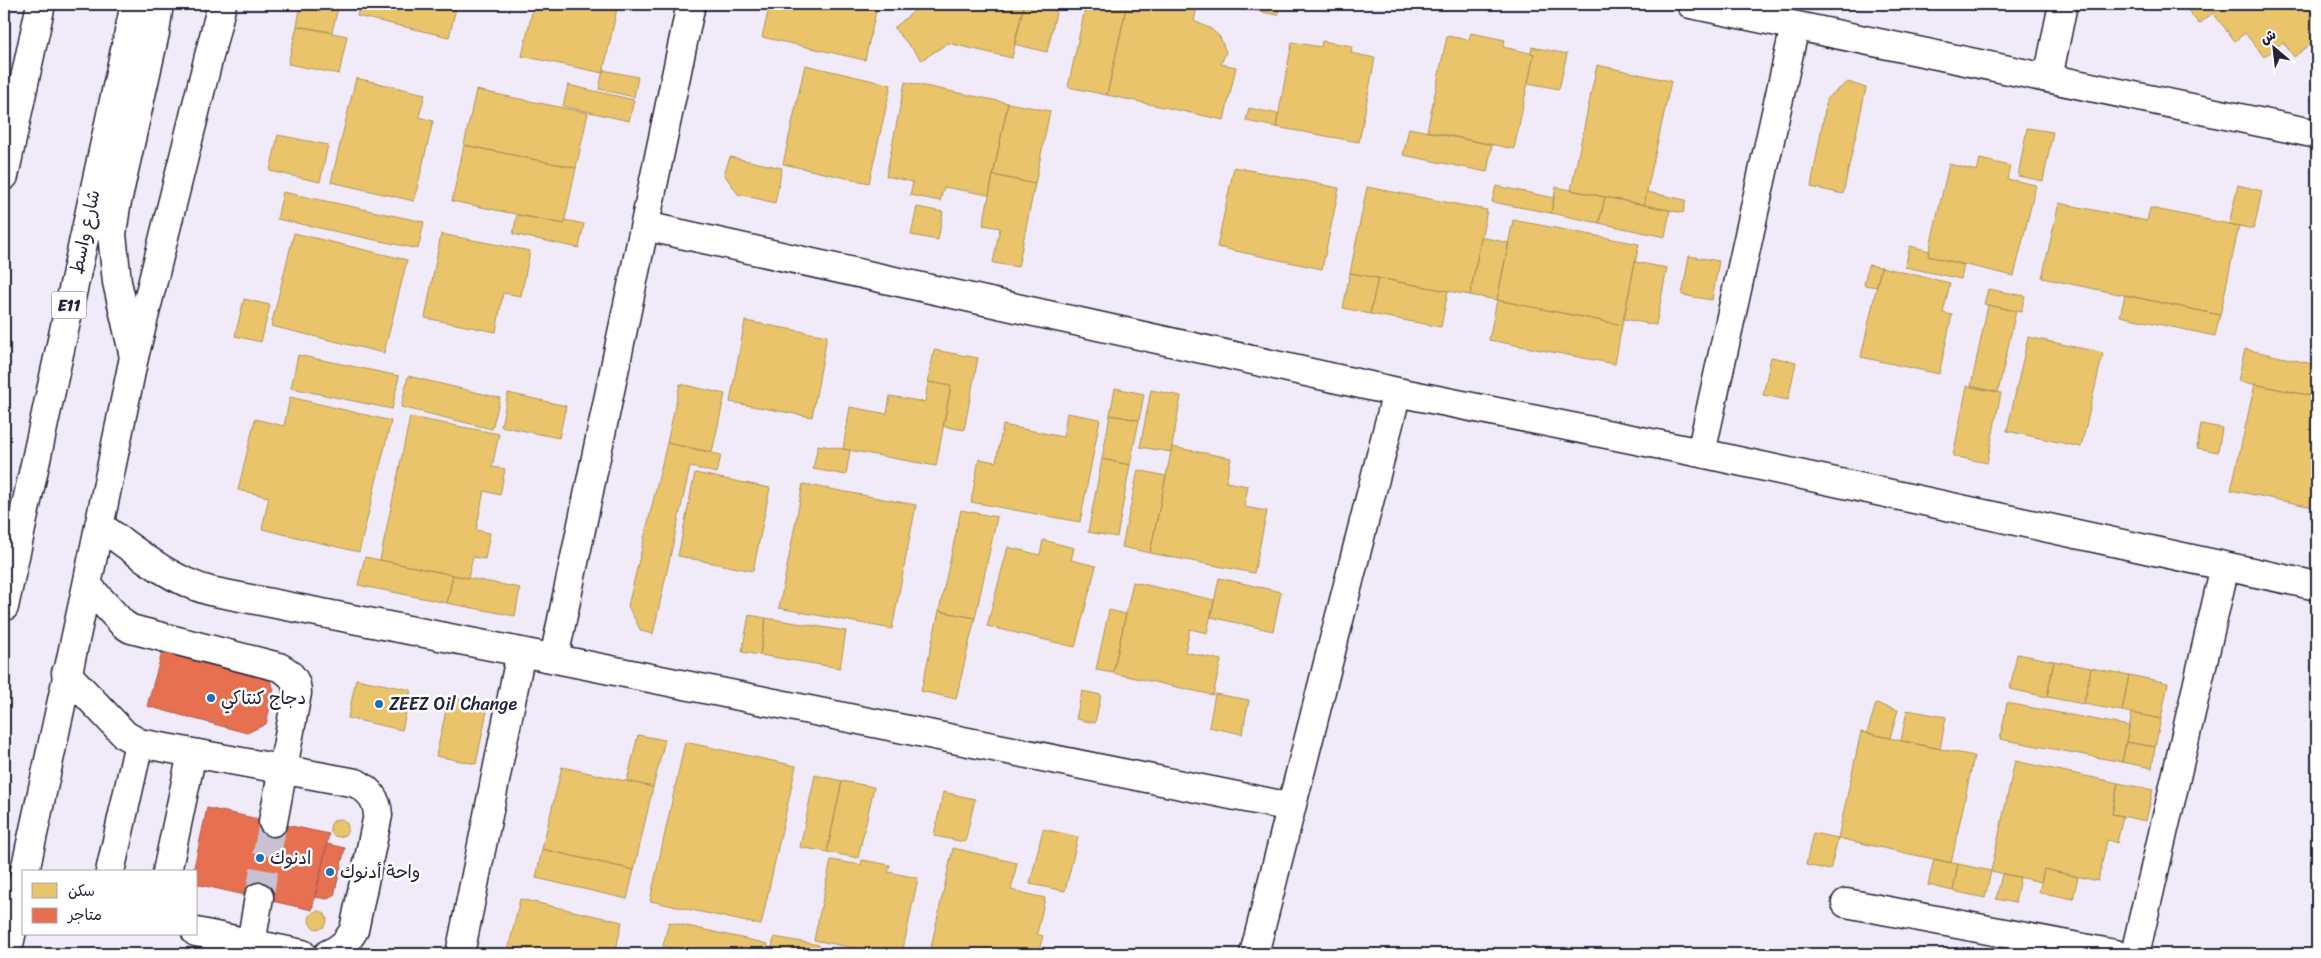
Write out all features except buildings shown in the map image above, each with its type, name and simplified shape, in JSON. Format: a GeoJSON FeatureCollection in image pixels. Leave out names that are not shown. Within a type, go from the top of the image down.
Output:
{"type":"FeatureCollection","features":[{"type":"Feature","properties":{"kind":"main road"},"geometry":{"type":"LineString","coordinates":[[4,176],[40,4]]}},
{"type":"Feature","properties":{"kind":"main road","name":"شارع واسط"},"geometry":{"type":"LineString","coordinates":[[4,607],[135,4]]}},
{"type":"Feature","properties":{"kind":"main road"},"geometry":{"type":"LineString","coordinates":[[134,357],[117,282],[112,234],[116,206],[155,33],[159,4]]}},
{"type":"Feature","properties":{"kind":"main road"},"geometry":{"type":"LineString","coordinates":[[26,870],[66,673],[87,585],[134,357],[222,4]]}},
{"type":"Feature","properties":{"kind":"main road"},"geometry":{"type":"LineString","coordinates":[[554,658],[692,4]]}},
{"type":"Feature","properties":{"kind":"main road"},"geometry":{"type":"LineString","coordinates":[[1691,4],[2317,134]]}},
{"type":"Feature","properties":{"kind":"main road"},"geometry":{"type":"LineString","coordinates":[[2048,78],[2063,4]]}},
{"type":"Feature","properties":{"kind":"main road"},"geometry":{"type":"LineString","coordinates":[[1701,453],[1795,26]]}},
{"type":"Feature","properties":{"kind":"main road"},"geometry":{"type":"LineString","coordinates":[[645,226],[1397,392],[1701,453],[2317,586]]}},
{"type":"Feature","properties":{"kind":"main road"},"geometry":{"type":"LineString","coordinates":[[1254,954],[1397,392]]}},
{"type":"Feature","properties":{"kind":"main road"},"geometry":{"type":"LineString","coordinates":[[99,525],[166,572],[210,592],[554,658],[1291,807]]}},
{"type":"Feature","properties":{"kind":"main road"},"geometry":{"type":"LineString","coordinates":[[2135,954],[2225,566]]}},
{"type":"Feature","properties":{"kind":"main road"},"geometry":{"type":"LineString","coordinates":[[87,585],[123,624],[130,629],[279,668],[291,674],[297,687],[297,693],[273,822]]}},
{"type":"Feature","properties":{"kind":"main road"},"geometry":{"type":"LineString","coordinates":[[460,954],[521,652]]}},
{"type":"Feature","properties":{"kind":"main road"},"geometry":{"type":"LineString","coordinates":[[66,673],[125,735],[139,743],[356,783],[373,795],[378,815],[354,930],[347,942],[328,954]]}},
{"type":"Feature","properties":{"kind":"main road"},"geometry":{"type":"LineString","coordinates":[[110,870],[139,743]]}},
{"type":"Feature","properties":{"kind":"main road"},"geometry":{"type":"LineString","coordinates":[[167,870],[192,753]]}},
{"type":"Feature","properties":{"kind":"main road"},"geometry":{"type":"LineString","coordinates":[[14,948],[21,896]]}},
{"type":"Feature","properties":{"kind":"main road"},"geometry":{"type":"LineString","coordinates":[[251,944],[259,897]]}},
{"type":"Feature","properties":{"kind":"main road"},"geometry":{"type":"LineString","coordinates":[[1846,903],[2115,954]]}},
{"type":"Feature","properties":{"kind":"main road"},"geometry":{"type":"LineString","coordinates":[[198,932],[302,954]]}},
{"type":"Feature","properties":{"kind":"tunnel"},"geometry":{"type":"LineString","coordinates":[[259,897],[273,822]]}},
{"type":"Feature","properties":{"kind":"place","name":"دجاج كنتاكي"},"geometry":{"type":"Point","coordinates":[211,698]}},
{"type":"Feature","properties":{"kind":"place","name":"ZEEZ Oil Change"},"geometry":{"type":"Point","coordinates":[379,704]}},
{"type":"Feature","properties":{"kind":"place","name":"ادنوك"},"geometry":{"type":"Point","coordinates":[260,858]}},
{"type":"Feature","properties":{"kind":"place","name":"واحة أدنوك"},"geometry":{"type":"Point","coordinates":[330,872]}}]}
